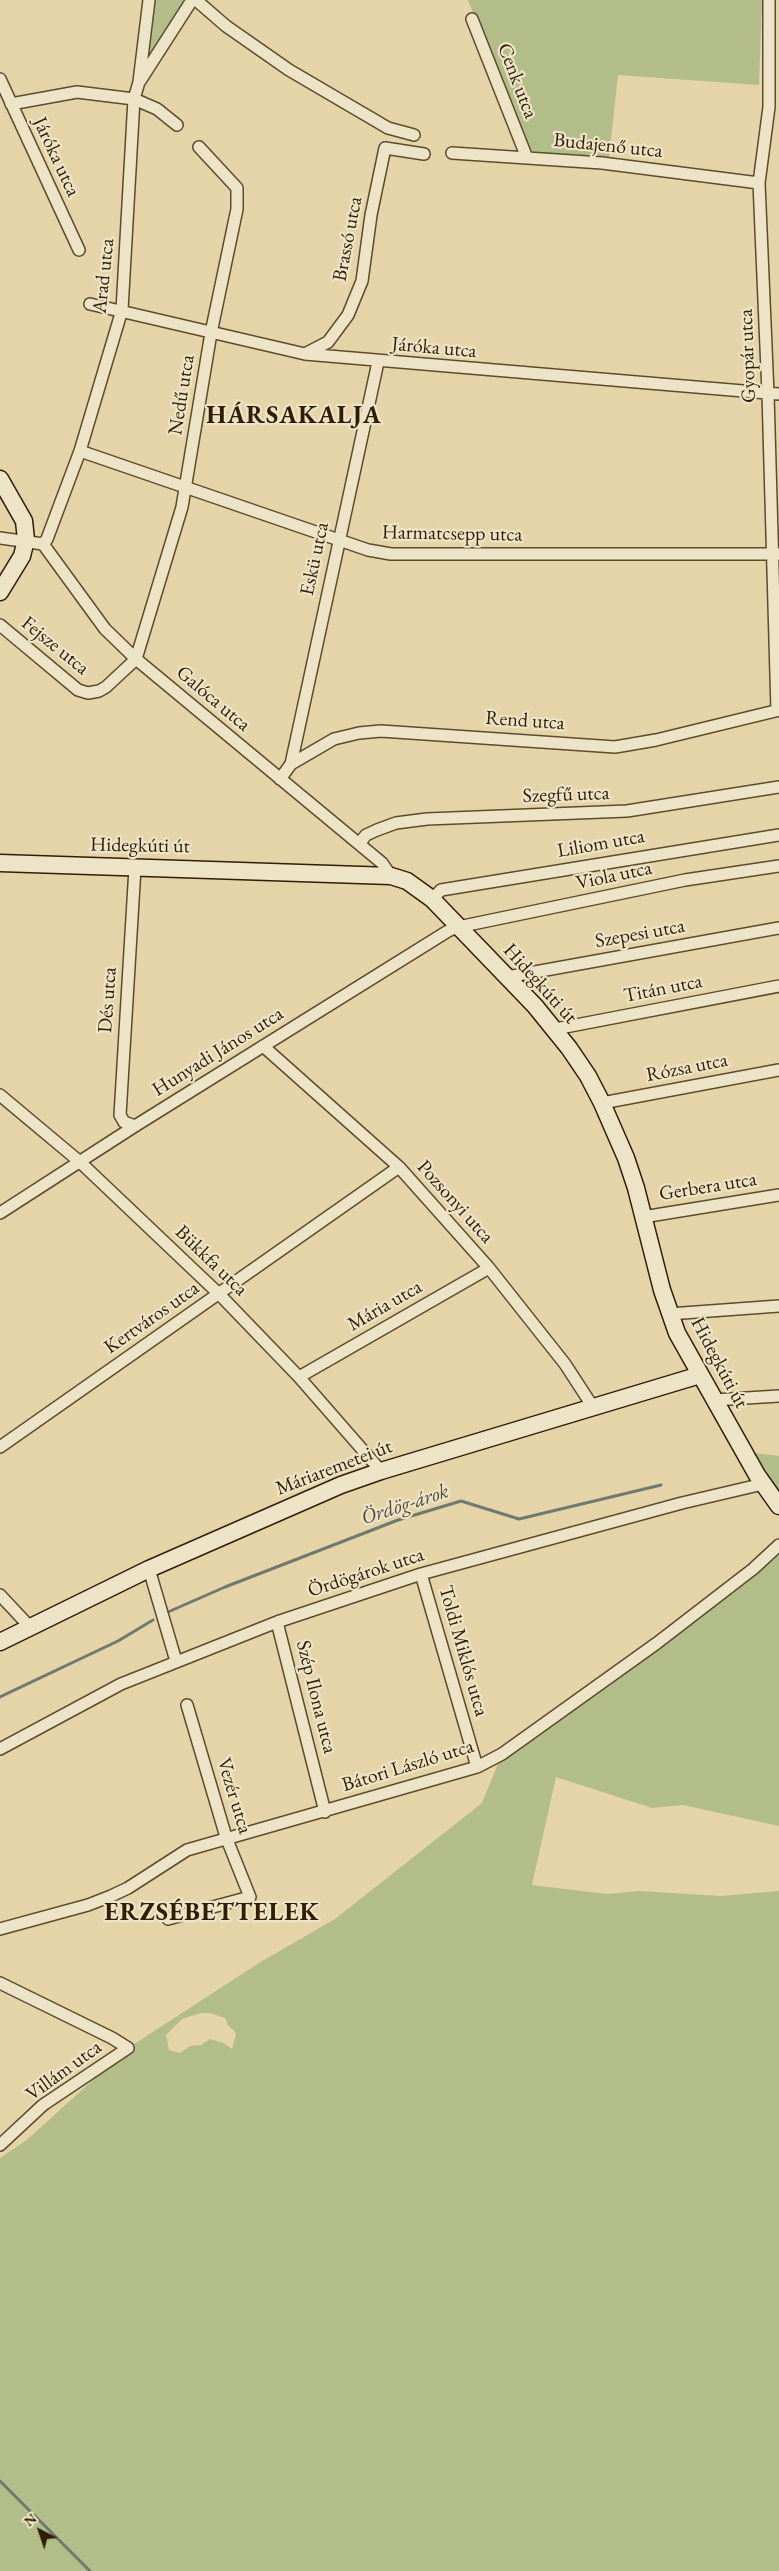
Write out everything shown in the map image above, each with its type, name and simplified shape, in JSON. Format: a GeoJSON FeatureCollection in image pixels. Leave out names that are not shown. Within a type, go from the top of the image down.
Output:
{"type":"FeatureCollection","features":[{"type":"Feature","properties":{"kind":"main road"},"geometry":{"type":"LineString","coordinates":[[0,479],[24,521],[26,540],[22,556],[0,592]]}},
{"type":"Feature","properties":{"kind":"main road","name":"Hidegkúti út"},"geometry":{"type":"LineString","coordinates":[[0,863],[135,873],[391,876],[407,881],[432,899],[555,1029],[588,1076],[626,1158],[669,1314],[714,1400],[763,1484],[779,1506]]}},
{"type":"Feature","properties":{"kind":"main road","name":"Máriaremetei út"},"geometry":{"type":"LineString","coordinates":[[0,1642],[149,1569],[302,1501],[381,1471],[700,1375]]}},
{"type":"Feature","properties":{"kind":"street","name":"Arad utca"},"geometry":{"type":"LineString","coordinates":[[43,544],[47,539],[80,451],[122,310],[134,99],[139,82],[149,0]]}},
{"type":"Feature","properties":{"kind":"street"},"geometry":{"type":"LineString","coordinates":[[139,82],[194,0],[226,26],[289,70],[388,128],[414,135]]}},
{"type":"Feature","properties":{"kind":"street","name":"Gyopár utca"},"geometry":{"type":"LineString","coordinates":[[770,0],[769,107],[759,183],[774,394],[778,710]]}},
{"type":"Feature","properties":{"kind":"street","name":"Cenk utca"},"geometry":{"type":"LineString","coordinates":[[472,19],[527,158]]}},
{"type":"Feature","properties":{"kind":"street","name":"Járóka utca"},"geometry":{"type":"LineString","coordinates":[[0,79],[78,250]]}},
{"type":"Feature","properties":{"kind":"street"},"geometry":{"type":"LineString","coordinates":[[12,104],[77,92],[134,99],[157,109],[177,125]]}},
{"type":"Feature","properties":{"kind":"street","name":"Nedű utca"},"geometry":{"type":"LineString","coordinates":[[136,659],[187,487],[211,333],[237,209],[237,188],[199,147]]}},
{"type":"Feature","properties":{"kind":"street","name":"Brassó utca"},"geometry":{"type":"LineString","coordinates":[[305,354],[328,342],[348,315],[362,281],[371,215],[385,148],[424,154]]}},
{"type":"Feature","properties":{"kind":"street","name":"Budajenő utca"},"geometry":{"type":"LineString","coordinates":[[452,153],[602,163],[759,183]]}},
{"type":"Feature","properties":{"kind":"street","name":"Járóka utca"},"geometry":{"type":"LineString","coordinates":[[90,304],[305,354],[378,362],[774,394]]}},
{"type":"Feature","properties":{"kind":"street","name":"Eskü utca"},"geometry":{"type":"LineString","coordinates":[[291,764],[378,362]]}},
{"type":"Feature","properties":{"kind":"street","name":"Harmatcsepp utca"},"geometry":{"type":"LineString","coordinates":[[80,451],[368,550],[391,554],[775,554]]}},
{"type":"Feature","properties":{"kind":"street"},"geometry":{"type":"LineString","coordinates":[[0,538],[26,540],[43,544]]}},
{"type":"Feature","properties":{"kind":"street","name":"Galóca utca"},"geometry":{"type":"LineString","coordinates":[[43,544],[105,629],[136,659],[382,863],[391,876]]}},
{"type":"Feature","properties":{"kind":"street","name":"Fejsze utca"},"geometry":{"type":"LineString","coordinates":[[0,625],[78,690],[88,693],[99,691],[106,687],[136,659]]}},
{"type":"Feature","properties":{"kind":"street","name":"Rend utca"},"geometry":{"type":"LineString","coordinates":[[280,779],[291,764],[334,739],[381,730],[615,747],[656,740],[778,710]]}},
{"type":"Feature","properties":{"kind":"street","name":"Szegfű utca"},"geometry":{"type":"LineString","coordinates":[[359,844],[366,835],[377,830],[396,824],[427,819],[627,811],[779,787]]}},
{"type":"Feature","properties":{"kind":"street","name":"Liliom utca"},"geometry":{"type":"LineString","coordinates":[[432,899],[441,890],[677,850],[779,835]]}},
{"type":"Feature","properties":{"kind":"street","name":"Viola utca"},"geometry":{"type":"LineString","coordinates":[[458,927],[686,880],[779,866]]}},
{"type":"Feature","properties":{"kind":"street","name":"Dés utca"},"geometry":{"type":"LineString","coordinates":[[135,873],[120,1115],[124,1122],[135,1126]]}},
{"type":"Feature","properties":{"kind":"street","name":"Hunyadi János utca"},"geometry":{"type":"LineString","coordinates":[[0,1213],[263,1046],[445,933],[458,927]]}},
{"type":"Feature","properties":{"kind":"street","name":"Szepesi utca"},"geometry":{"type":"LineString","coordinates":[[507,978],[779,928]]}},
{"type":"Feature","properties":{"kind":"street","name":"Titán utca"},"geometry":{"type":"LineString","coordinates":[[555,1029],[779,986]]}},
{"type":"Feature","properties":{"kind":"street","name":"Pozsonyi utca"},"geometry":{"type":"LineString","coordinates":[[263,1046],[399,1167],[489,1268],[565,1364],[593,1407]]}},
{"type":"Feature","properties":{"kind":"street","name":"Rózsa utca"},"geometry":{"type":"LineString","coordinates":[[602,1103],[779,1070]]}},
{"type":"Feature","properties":{"kind":"street","name":"Bükkfa utca"},"geometry":{"type":"LineString","coordinates":[[0,1095],[80,1162],[219,1294],[299,1377],[381,1471]]}},
{"type":"Feature","properties":{"kind":"street","name":"Kertváros utca"},"geometry":{"type":"LineString","coordinates":[[0,1447],[399,1167]]}},
{"type":"Feature","properties":{"kind":"street","name":"Gerbera utca"},"geometry":{"type":"LineString","coordinates":[[643,1217],[779,1195]]}},
{"type":"Feature","properties":{"kind":"street","name":"Mária utca"},"geometry":{"type":"LineString","coordinates":[[299,1377],[489,1268]]}},
{"type":"Feature","properties":{"kind":"street"},"geometry":{"type":"LineString","coordinates":[[669,1314],[779,1306]]}},
{"type":"Feature","properties":{"kind":"street"},"geometry":{"type":"LineString","coordinates":[[714,1400],[779,1396]]}},
{"type":"Feature","properties":{"kind":"street","name":"Ördögárok utca"},"geometry":{"type":"LineString","coordinates":[[0,1750],[121,1684],[277,1622],[421,1574],[682,1503],[763,1484]]}},
{"type":"Feature","properties":{"kind":"street","name":"Bátori László utca"},"geometry":{"type":"LineString","coordinates":[[0,1929],[88,1905],[111,1896],[128,1888],[187,1850],[226,1837],[325,1812],[477,1767],[502,1754],[657,1642],[753,1568],[779,1545]]}},
{"type":"Feature","properties":{"kind":"street"},"geometry":{"type":"LineString","coordinates":[[149,1569],[176,1661]]}},
{"type":"Feature","properties":{"kind":"street","name":"Toldi Miklós utca"},"geometry":{"type":"LineString","coordinates":[[421,1574],[477,1767]]}},
{"type":"Feature","properties":{"kind":"street"},"geometry":{"type":"LineString","coordinates":[[0,1595],[30,1627]]}},
{"type":"Feature","properties":{"kind":"street","name":"Szép Ilona utca"},"geometry":{"type":"LineString","coordinates":[[277,1622],[325,1812]]}},
{"type":"Feature","properties":{"kind":"street","name":"Vezér utca"},"geometry":{"type":"LineString","coordinates":[[168,1919],[250,1897],[226,1837],[186,1705]]}},
{"type":"Feature","properties":{"kind":"street","name":"Villám utca"},"geometry":{"type":"LineString","coordinates":[[0,1983],[112,2038],[128,2048],[43,2105],[0,2145]]}},
{"type":"Feature","properties":{"kind":"green space"},"geometry":{"type":"Polygon","coordinates":[[[154,0],[183,0],[183,8],[146,62],[154,0]]]}},
{"type":"Feature","properties":{"kind":"green space"},"geometry":{"type":"Polygon","coordinates":[[[468,0],[762,0],[759,85],[618,75],[609,158],[530,153],[468,0]]]}},
{"type":"Feature","properties":{"kind":"green space"},"geometry":{"type":"Polygon","coordinates":[[[754,1453],[779,1456],[779,1489],[775,1485],[754,1453]]]}},
{"type":"Feature","properties":{"kind":"green space"},"geometry":{"type":"Polygon","coordinates":[[[779,1551],[779,1826],[683,1805],[652,1808],[556,1777],[532,1885],[607,1894],[640,1891],[721,1896],[779,1891],[779,2571],[0,2571],[0,2158],[28,2139],[128,2048],[259,1963],[335,1919],[482,1803],[502,1754],[779,1551]],[[201,2013],[182,2019],[166,2035],[169,2050],[180,2053],[190,2046],[201,2045],[210,2039],[223,2043],[232,2049],[236,2033],[228,2025],[225,2018],[210,2013],[201,2013]]]}},
{"type":"Feature","properties":{"kind":"waterway","name":"Ördög-árok"},"geometry":{"type":"LineString","coordinates":[[168,1612],[225,1587],[398,1520],[461,1501],[519,1519],[661,1485]]}},
{"type":"Feature","properties":{"kind":"waterway","name":"Ördög-árok"},"geometry":{"type":"LineString","coordinates":[[0,1697],[118,1641],[153,1620]]}},
{"type":"Feature","properties":{"kind":"waterway"},"geometry":{"type":"LineString","coordinates":[[0,2481],[90,2571]]}},
{"type":"Feature","properties":{"kind":"district","name":"HÁRSAKALJA"},"geometry":{"type":"Point","coordinates":[294,416]}},
{"type":"Feature","properties":{"kind":"district","name":"ERZSÉBETTELEK"},"geometry":{"type":"Point","coordinates":[212,1913]}}]}
